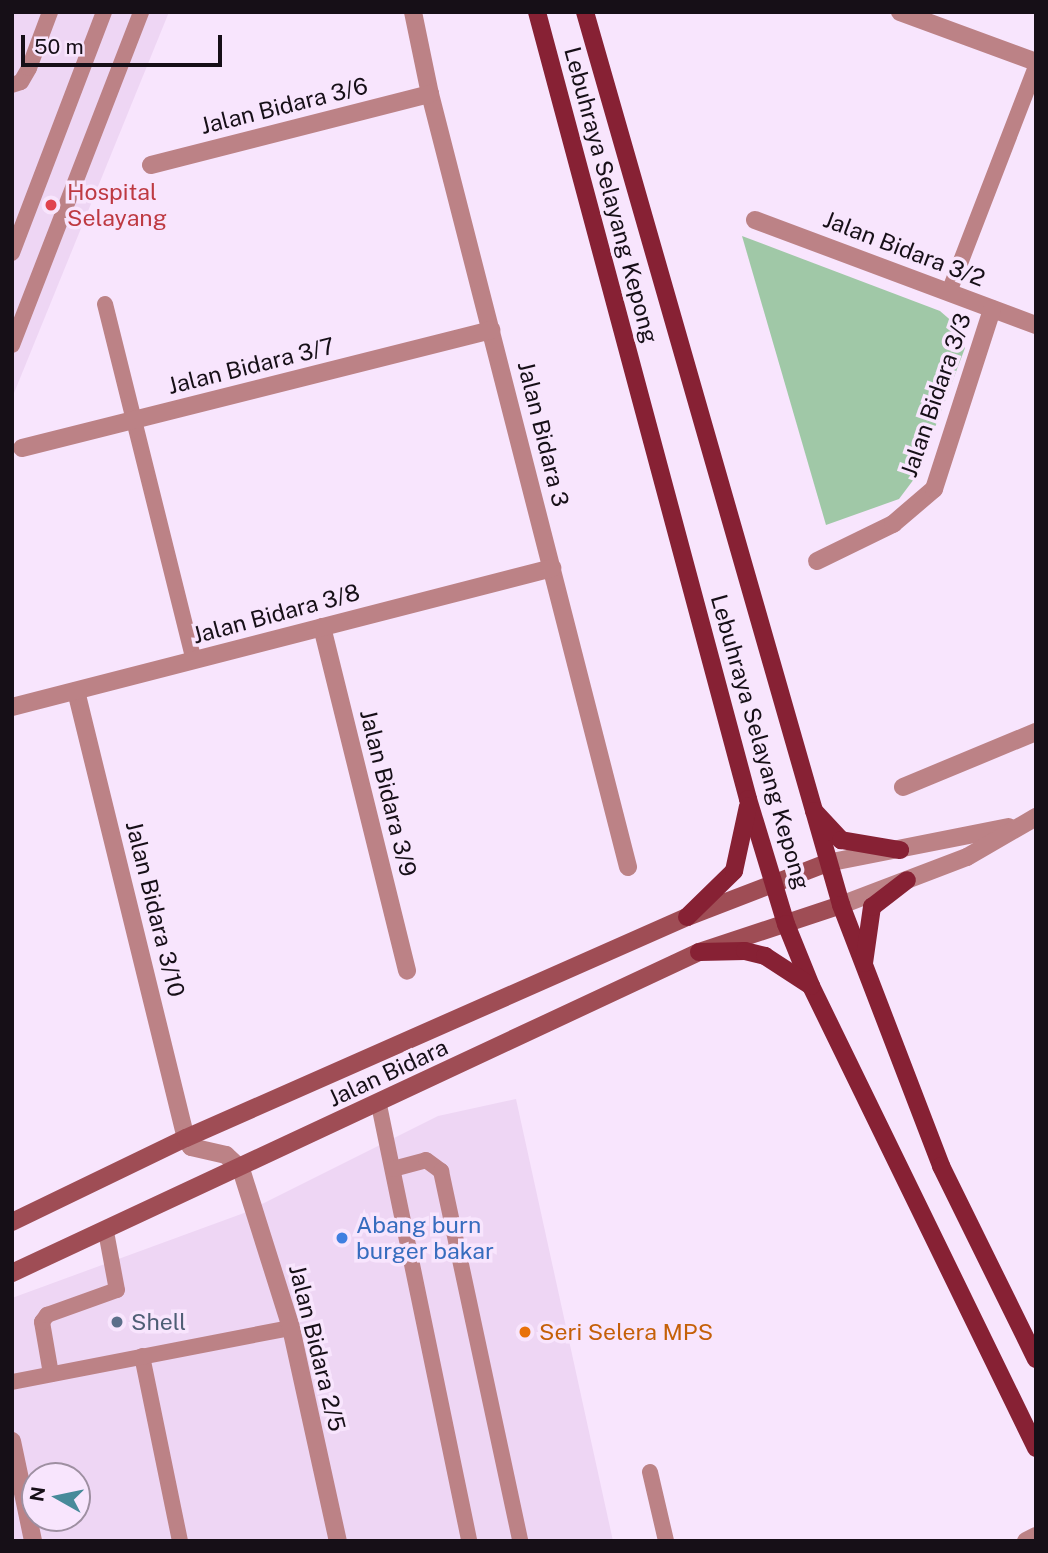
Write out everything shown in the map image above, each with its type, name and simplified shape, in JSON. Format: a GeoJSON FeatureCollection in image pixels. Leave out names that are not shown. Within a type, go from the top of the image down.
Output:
{"type":"FeatureCollection","features":[{"type":"Feature","properties":{"kind":"main road","name":"Lebuhraya Selayang Kepong"},"geometry":{"type":"LineString","coordinates":[[537,12],[748,799],[786,924],[811,986],[1036,1448]]}},
{"type":"Feature","properties":{"kind":"main road","name":"Lebuhraya Selayang Kepong"},"geometry":{"type":"LineString","coordinates":[[585,12],[841,905],[941,1166],[1036,1359]]}},
{"type":"Feature","properties":{"kind":"main road"},"geometry":{"type":"LineString","coordinates":[[687,916],[734,871],[748,799]]}},
{"type":"Feature","properties":{"kind":"main road"},"geometry":{"type":"LineString","coordinates":[[812,808],[841,840],[901,850]]}},
{"type":"Feature","properties":{"kind":"main road","name":"Jalan Bidara"},"geometry":{"type":"LineString","coordinates":[[12,1222],[186,1138],[687,916],[827,863]]}},
{"type":"Feature","properties":{"kind":"main road"},"geometry":{"type":"LineString","coordinates":[[864,967],[872,907],[907,880]]}},
{"type":"Feature","properties":{"kind":"main road","name":"Jalan Bidara"},"geometry":{"type":"LineString","coordinates":[[12,1273],[379,1105],[699,952],[841,905]]}},
{"type":"Feature","properties":{"kind":"main road"},"geometry":{"type":"LineString","coordinates":[[699,952],[745,951],[765,956],[811,986]]}},
{"type":"Feature","properties":{"kind":"street","name":"Jalan Bidara 3"},"geometry":{"type":"LineString","coordinates":[[413,12],[430,94],[628,867]]}},
{"type":"Feature","properties":{"kind":"street"},"geometry":{"type":"LineString","coordinates":[[900,12],[1036,64]]}},
{"type":"Feature","properties":{"kind":"street","name":"Jalan Bidara 3/6"},"geometry":{"type":"LineString","coordinates":[[151,164],[430,94]]}},
{"type":"Feature","properties":{"kind":"street","name":"Jalan Bidara 3/2"},"geometry":{"type":"LineString","coordinates":[[755,220],[1036,325]]}},
{"type":"Feature","properties":{"kind":"street","name":"Jalan Bidara 3/3"},"geometry":{"type":"LineString","coordinates":[[817,561],[893,524],[934,489],[992,309]]}},
{"type":"Feature","properties":{"kind":"street","name":"Jalan Bidara 3/7"},"geometry":{"type":"LineString","coordinates":[[22,448],[491,330]]}},
{"type":"Feature","properties":{"kind":"street","name":"Jalan Bidara 3/8"},"geometry":{"type":"LineString","coordinates":[[12,707],[552,568]]}},
{"type":"Feature","properties":{"kind":"street","name":"Jalan Bidara 3/9"},"geometry":{"type":"LineString","coordinates":[[322,627],[407,971]]}},
{"type":"Feature","properties":{"kind":"street","name":"Jalan Bidara 3/10"},"geometry":{"type":"LineString","coordinates":[[76,691],[186,1138]]}},
{"type":"Feature","properties":{"kind":"street"},"geometry":{"type":"LineString","coordinates":[[903,787],[1036,732]]}},
{"type":"Feature","properties":{"kind":"street"},"geometry":{"type":"LineString","coordinates":[[827,863],[901,850],[1029,821]]}},
{"type":"Feature","properties":{"kind":"street"},"geometry":{"type":"LineString","coordinates":[[841,905],[967,858],[1029,821]]}},
{"type":"Feature","properties":{"kind":"street"},"geometry":{"type":"LineString","coordinates":[[186,1138],[191,1147],[226,1156],[241,1169]]}},
{"type":"Feature","properties":{"kind":"street","name":"Jalan Bidara 2/5"},"geometry":{"type":"LineString","coordinates":[[241,1169],[291,1328],[338,1541]]}},
{"type":"Feature","properties":{"kind":"street"},"geometry":{"type":"LineString","coordinates":[[12,1441],[33,1541]]}},
{"type":"Feature","properties":{"kind":"street"},"geometry":{"type":"LineString","coordinates":[[1026,1541],[1036,1536]]}},
{"type":"Feature","properties":{"kind":"lane"},"geometry":{"type":"LineString","coordinates":[[12,85],[21,82],[29,68],[50,12]]}},
{"type":"Feature","properties":{"kind":"lane"},"geometry":{"type":"LineString","coordinates":[[12,253],[104,12]]}},
{"type":"Feature","properties":{"kind":"lane"},"geometry":{"type":"LineString","coordinates":[[12,345],[141,12]]}},
{"type":"Feature","properties":{"kind":"lane"},"geometry":{"type":"LineString","coordinates":[[949,292],[1036,64]]}},
{"type":"Feature","properties":{"kind":"lane"},"geometry":{"type":"LineString","coordinates":[[12,212],[30,203]]}},
{"type":"Feature","properties":{"kind":"lane"},"geometry":{"type":"LineString","coordinates":[[105,304],[194,660]]}},
{"type":"Feature","properties":{"kind":"lane"},"geometry":{"type":"LineString","coordinates":[[379,1105],[469,1541]]}},
{"type":"Feature","properties":{"kind":"lane"},"geometry":{"type":"LineString","coordinates":[[393,1169],[426,1160],[441,1171],[520,1541]]}},
{"type":"Feature","properties":{"kind":"lane"},"geometry":{"type":"LineString","coordinates":[[51,1374],[42,1322],[47,1315],[117,1290],[106,1232]]}},
{"type":"Feature","properties":{"kind":"lane"},"geometry":{"type":"LineString","coordinates":[[12,1382],[291,1328]]}},
{"type":"Feature","properties":{"kind":"lane"},"geometry":{"type":"LineString","coordinates":[[142,1356],[180,1541]]}},
{"type":"Feature","properties":{"kind":"lane"},"geometry":{"type":"LineString","coordinates":[[650,1472],[666,1541]]}},
{"type":"Feature","properties":{"kind":"shaded area","name":"Hospital Selayang"},"geometry":{"type":"Polygon","coordinates":[[[12,12],[169,12],[12,398],[12,12]]]}},
{"type":"Feature","properties":{"kind":"shaded area"},"geometry":{"type":"Polygon","coordinates":[[[516,1099],[613,1541],[12,1541],[12,1298],[244,1213],[438,1116],[516,1099]]]}},
{"type":"Feature","properties":{"kind":"green space"},"geometry":{"type":"Polygon","coordinates":[[[742,236],[940,311],[955,324],[965,348],[917,475],[899,499],[826,525],[742,236]]]}},
{"type":"Feature","properties":{"kind":"place","name":"Hospital Selayang"},"geometry":{"type":"Point","coordinates":[51,205]}},
{"type":"Feature","properties":{"kind":"place","name":"Abang burn burger bakar"},"geometry":{"type":"Point","coordinates":[342,1238]}},
{"type":"Feature","properties":{"kind":"place","name":"Shell"},"geometry":{"type":"Point","coordinates":[117,1322]}},
{"type":"Feature","properties":{"kind":"place","name":"Seri Selera MPS"},"geometry":{"type":"Point","coordinates":[525,1332]}}]}
